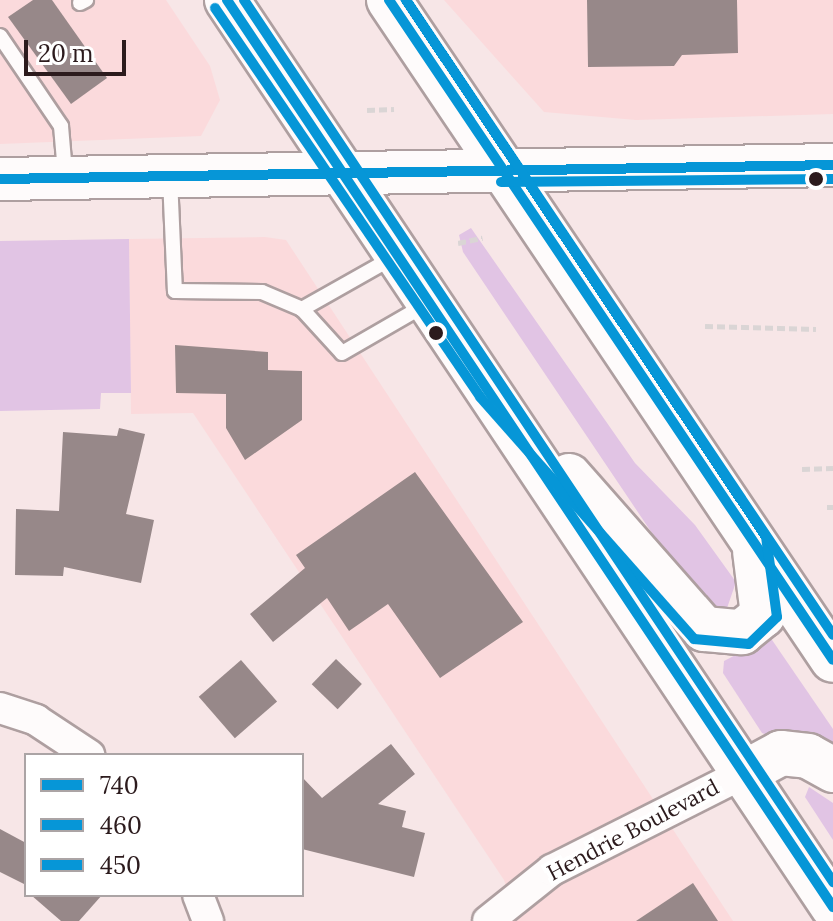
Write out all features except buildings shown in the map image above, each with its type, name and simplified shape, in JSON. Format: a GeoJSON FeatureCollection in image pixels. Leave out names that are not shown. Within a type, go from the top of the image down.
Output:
{"type":"FeatureCollection","features":[{"type":"Feature","properties":{"kind":"main road"},"geometry":{"type":"LineString","coordinates":[[227,0],[348,173],[490,388],[565,512],[833,907]]}},
{"type":"Feature","properties":{"kind":"main road"},"geometry":{"type":"LineString","coordinates":[[389,0],[833,660]]}},
{"type":"Feature","properties":{"kind":"main road"},"geometry":{"type":"LineString","coordinates":[[0,179],[501,168],[833,165]]}},
{"type":"Feature","properties":{"kind":"main road"},"geometry":{"type":"LineString","coordinates":[[490,388],[704,629],[742,632],[763,615],[754,544]]}},
{"type":"Feature","properties":{"kind":"main road"},"geometry":{"type":"LineString","coordinates":[[744,773],[781,753],[808,756],[833,770]]}},
{"type":"Feature","properties":{"kind":"street"},"geometry":{"type":"LineString","coordinates":[[0,708],[36,720],[86,753]]}},
{"type":"Feature","properties":{"kind":"street","name":"Hendrie Boulevard"},"geometry":{"type":"LineString","coordinates":[[488,921],[552,870],[744,773]]}},
{"type":"Feature","properties":{"kind":"street"},"geometry":{"type":"LineString","coordinates":[[199,897],[208,921]]}},
{"type":"Feature","properties":{"kind":"lane"},"geometry":{"type":"LineString","coordinates":[[0,36],[61,126],[65,178]]}},
{"type":"Feature","properties":{"kind":"lane"},"geometry":{"type":"LineString","coordinates":[[170,175],[175,291],[262,292],[302,309],[342,353],[433,301]]}},
{"type":"Feature","properties":{"kind":"lane"},"geometry":{"type":"LineString","coordinates":[[302,309],[401,253]]}},
{"type":"Feature","properties":{"kind":"path"},"geometry":{"type":"LineString","coordinates":[[367,110],[394,109]]}},
{"type":"Feature","properties":{"kind":"path"},"geometry":{"type":"LineString","coordinates":[[458,243],[482,238]]}},
{"type":"Feature","properties":{"kind":"path"},"geometry":{"type":"LineString","coordinates":[[705,326],[816,329]]}},
{"type":"Feature","properties":{"kind":"path"},"geometry":{"type":"LineString","coordinates":[[802,469],[833,468]]}},
{"type":"Feature","properties":{"kind":"shaded area"},"geometry":{"type":"Polygon","coordinates":[[[0,0],[166,0],[210,66],[220,100],[201,136],[0,144],[0,0]]]}},
{"type":"Feature","properties":{"kind":"shaded area"},"geometry":{"type":"Polygon","coordinates":[[[444,0],[833,0],[833,114],[636,120],[544,112],[444,0]]]}},
{"type":"Feature","properties":{"kind":"shaded area"},"geometry":{"type":"Polygon","coordinates":[[[471,228],[635,463],[695,525],[736,582],[726,611],[701,606],[463,252],[459,235],[471,228]]]}},
{"type":"Feature","properties":{"kind":"shaded area"},"geometry":{"type":"Polygon","coordinates":[[[265,237],[286,240],[733,921],[517,921],[504,880],[193,413],[131,414],[129,239],[265,237]]]}},
{"type":"Feature","properties":{"kind":"shaded area"},"geometry":{"type":"Polygon","coordinates":[[[129,239],[131,393],[101,393],[100,409],[0,411],[0,241],[129,239]]]}},
{"type":"Feature","properties":{"kind":"shaded area"},"geometry":{"type":"Polygon","coordinates":[[[770,637],[833,729],[833,761],[762,733],[723,673],[724,661],[770,637]]]}},
{"type":"Feature","properties":{"kind":"shaded area"},"geometry":{"type":"Polygon","coordinates":[[[809,787],[833,803],[833,840],[805,797],[809,787]]]}},
{"type":"Feature","properties":{"kind":"transit line","name":"740"},"geometry":{"type":"LineString","coordinates":[[227,0],[833,907]]}},
{"type":"Feature","properties":{"kind":"transit line","name":"450"},"geometry":{"type":"LineString","coordinates":[[244,0],[833,882]]}},
{"type":"Feature","properties":{"kind":"transit line","name":"740"},"geometry":{"type":"LineString","coordinates":[[389,0],[833,660]]}},
{"type":"Feature","properties":{"kind":"transit line","name":"460"},"geometry":{"type":"LineString","coordinates":[[215,8],[480,397],[694,639],[749,644],[777,617],[766,537],[406,0]]}},
{"type":"Feature","properties":{"kind":"transit line","name":"450"},"geometry":{"type":"LineString","coordinates":[[406,0],[833,635]]}},
{"type":"Feature","properties":{"kind":"transit line","name":"740"},"geometry":{"type":"LineString","coordinates":[[0,179],[833,165]]}},
{"type":"Feature","properties":{"kind":"transit line","name":"460"},"geometry":{"type":"LineString","coordinates":[[501,182],[833,179]]}}]}
